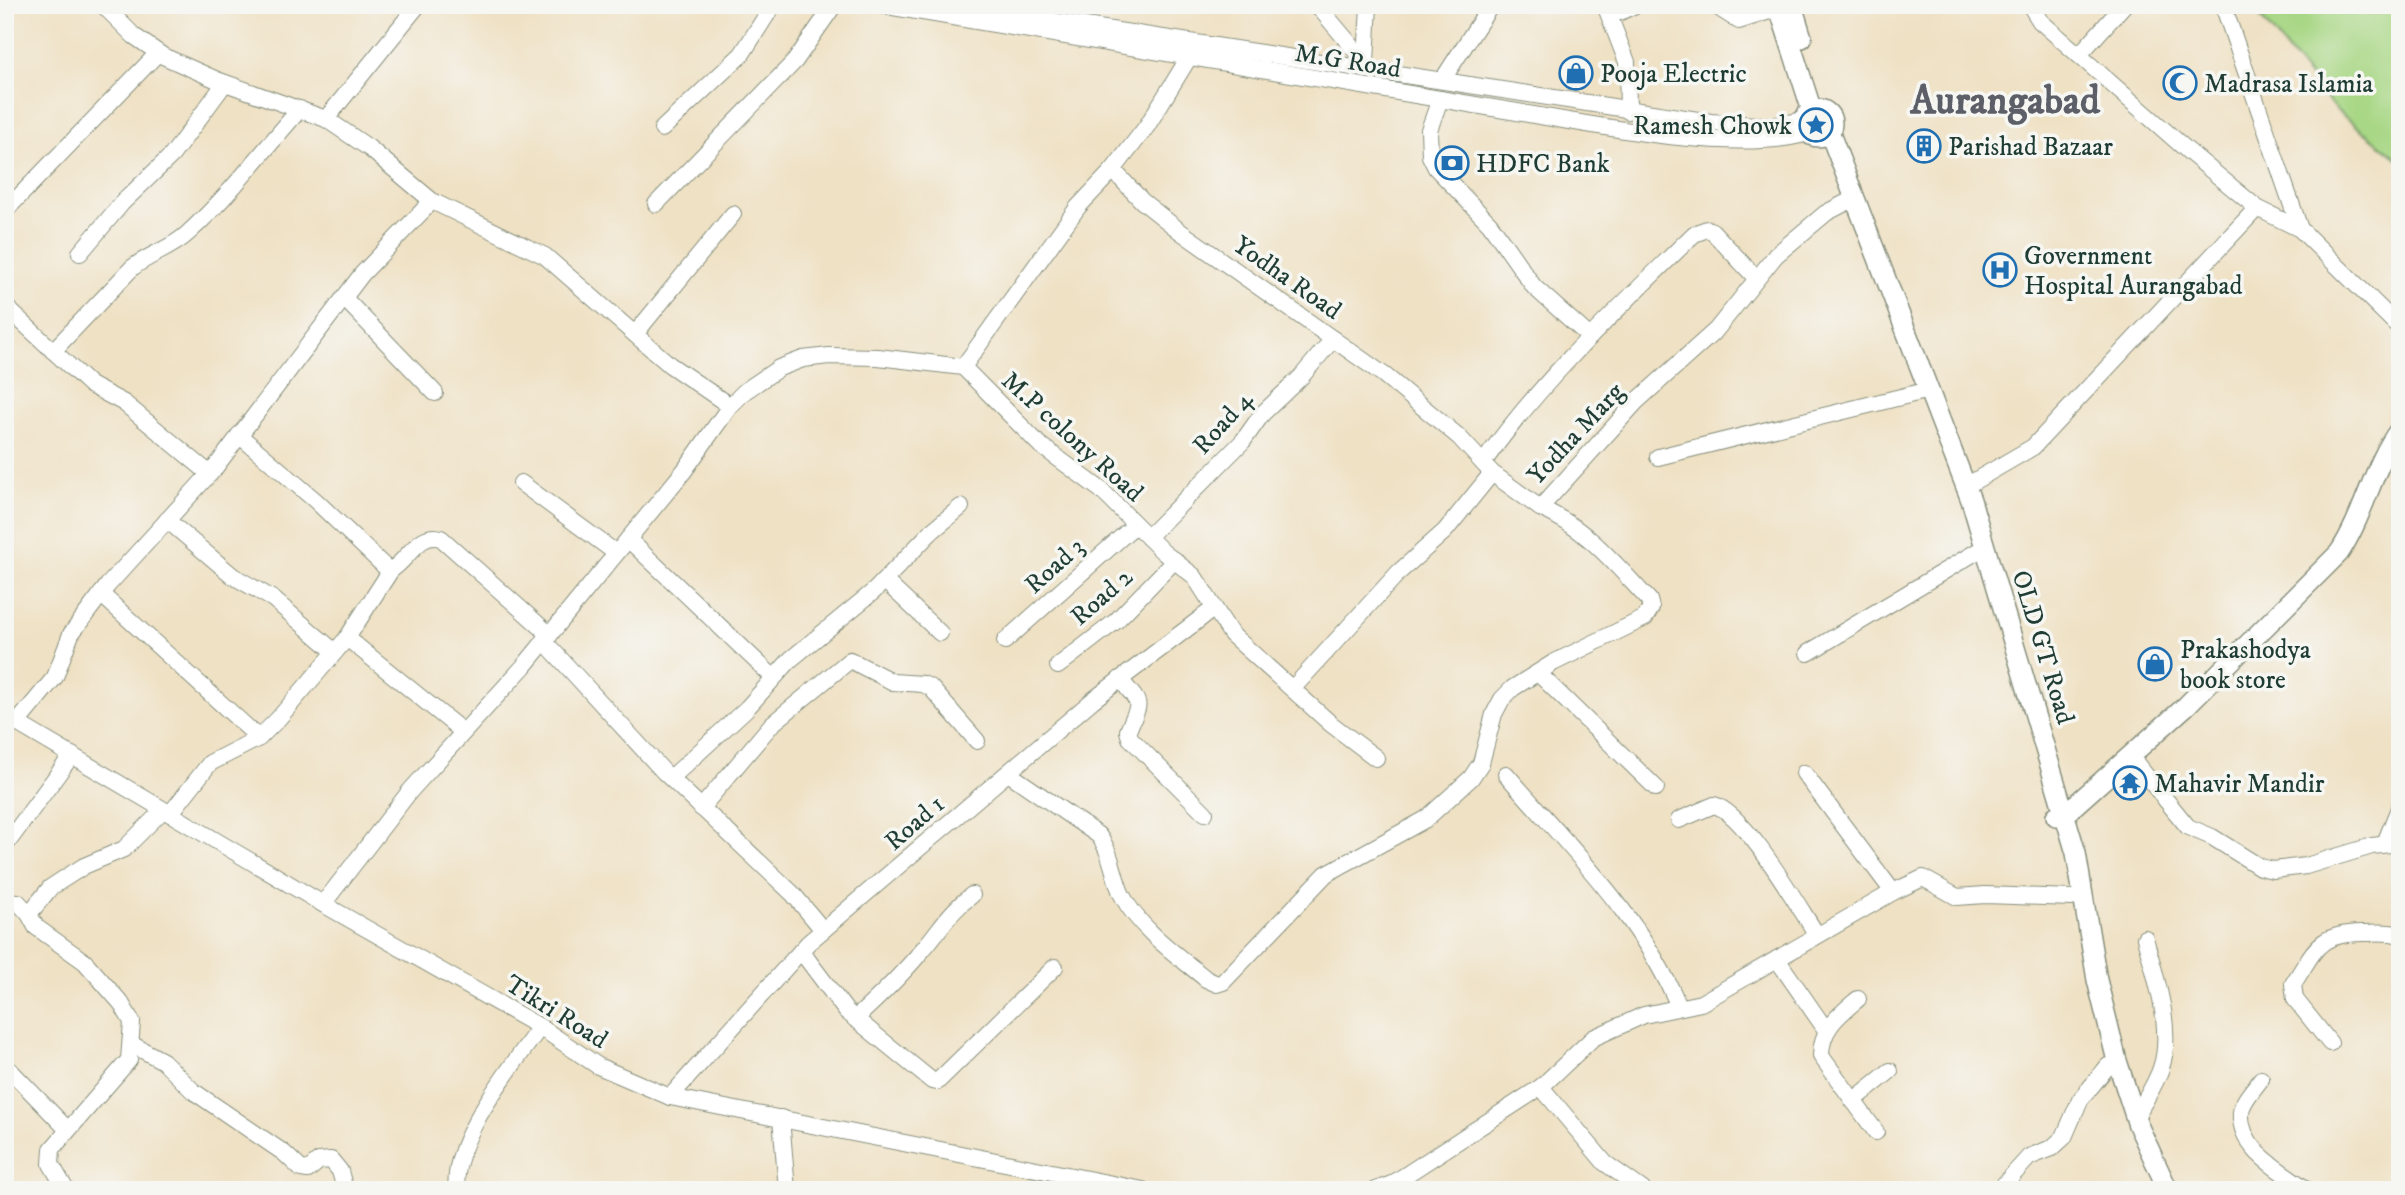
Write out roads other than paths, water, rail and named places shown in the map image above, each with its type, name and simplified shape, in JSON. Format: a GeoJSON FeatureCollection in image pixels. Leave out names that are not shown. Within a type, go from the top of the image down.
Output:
{"type":"FeatureCollection","features":[{"type":"Feature","properties":{"kind":"main road"},"geometry":{"type":"LineString","coordinates":[[1783,6],[1816,124]]}},
{"type":"Feature","properties":{"kind":"main road","name":"OLD GT Road"},"geometry":{"type":"LineString","coordinates":[[1816,124],[1852,200],[1966,486],[2060,815],[2086,981],[2108,1066],[2157,1190]]}},
{"type":"Feature","properties":{"kind":"main road","name":"OLD GT Road"},"geometry":{"type":"LineString","coordinates":[[1852,200],[1976,552],[2038,750],[2076,853],[2097,980],[2136,1117],[2168,1190]]}},
{"type":"Feature","properties":{"kind":"main road"},"geometry":{"type":"LineString","coordinates":[[2060,815],[2186,706],[2339,553],[2356,528],[2385,450],[2400,429]]}},
{"type":"Feature","properties":{"kind":"street"},"geometry":{"type":"LineString","coordinates":[[103,5],[134,36],[158,53],[183,67],[326,119],[369,148],[432,201],[545,256],[670,365],[730,406]]}},
{"type":"Feature","properties":{"kind":"street"},"geometry":{"type":"LineString","coordinates":[[326,119],[418,5]]}},
{"type":"Feature","properties":{"kind":"street"},"geometry":{"type":"LineString","coordinates":[[662,130],[743,54],[773,5]]}},
{"type":"Feature","properties":{"kind":"street"},"geometry":{"type":"LineString","coordinates":[[656,204],[795,61],[834,5]]}},
{"type":"Feature","properties":{"kind":"street","name":"M.G Road"},"geometry":{"type":"LineString","coordinates":[[881,5],[1188,59],[1706,138],[1765,140],[1816,124]]}},
{"type":"Feature","properties":{"kind":"street","name":"M.G Road"},"geometry":{"type":"LineString","coordinates":[[949,5],[1368,65],[1628,111],[1742,125],[1816,124]]}},
{"type":"Feature","properties":{"kind":"street"},"geometry":{"type":"LineString","coordinates":[[1318,5],[1368,65]]}},
{"type":"Feature","properties":{"kind":"street"},"geometry":{"type":"LineString","coordinates":[[1368,65],[1369,5]]}},
{"type":"Feature","properties":{"kind":"street"},"geometry":{"type":"LineString","coordinates":[[1714,5],[1739,20],[1783,6]]}},
{"type":"Feature","properties":{"kind":"street"},"geometry":{"type":"LineString","coordinates":[[2030,5],[2040,21],[2257,208],[2300,229],[2400,328]]}},
{"type":"Feature","properties":{"kind":"street"},"geometry":{"type":"LineString","coordinates":[[2079,55],[2124,5]]}},
{"type":"Feature","properties":{"kind":"street"},"geometry":{"type":"LineString","coordinates":[[2223,5],[2300,229]]}},
{"type":"Feature","properties":{"kind":"street"},"geometry":{"type":"LineString","coordinates":[[1620,7],[1627,62],[1628,111]]}},
{"type":"Feature","properties":{"kind":"street"},"geometry":{"type":"LineString","coordinates":[[1443,79],[1485,8]]}},
{"type":"Feature","properties":{"kind":"street"},"geometry":{"type":"LineString","coordinates":[[5,211],[158,53]]}},
{"type":"Feature","properties":{"kind":"street"},"geometry":{"type":"LineString","coordinates":[[1113,170],[1146,126],[1188,59]]}},
{"type":"Feature","properties":{"kind":"street"},"geometry":{"type":"LineString","coordinates":[[80,253],[122,202],[172,155],[225,83]]}},
{"type":"Feature","properties":{"kind":"street"},"geometry":{"type":"LineString","coordinates":[[1440,99],[1429,130],[1430,156],[1436,168],[1490,224],[1534,287],[1590,337]]}},
{"type":"Feature","properties":{"kind":"street"},"geometry":{"type":"LineString","coordinates":[[53,351],[132,268],[146,257],[177,242],[198,223],[300,109]]}},
{"type":"Feature","properties":{"kind":"street","name":"Yodha Road"},"geometry":{"type":"LineString","coordinates":[[1113,170],[1142,201],[1181,232],[1384,375],[1431,413],[1488,468],[1540,508]]}},
{"type":"Feature","properties":{"kind":"street","name":"M.P colony Road"},"geometry":{"type":"LineString","coordinates":[[1113,170],[1078,207],[962,367],[1040,445],[1101,490],[1135,526],[1203,587],[1213,609],[1231,634],[1331,724],[1376,758]]}},
{"type":"Feature","properties":{"kind":"street","name":"Yodha Marg"},"geometry":{"type":"LineString","coordinates":[[1008,773],[1098,835],[1105,846],[1122,894],[1133,912],[1193,968],[1217,984],[1231,975],[1326,874],[1426,819],[1471,778],[1481,763],[1494,714],[1502,699],[1538,673],[1645,618],[1651,608],[1649,600],[1597,542],[1560,516],[1540,508],[1637,401],[1716,330],[1756,278],[1793,240],[1826,213],[1852,200]]}},
{"type":"Feature","properties":{"kind":"street"},"geometry":{"type":"LineString","coordinates":[[11,719],[55,677],[71,634],[101,594],[209,474],[362,274],[432,201]]}},
{"type":"Feature","properties":{"kind":"street"},"geometry":{"type":"LineString","coordinates":[[1966,486],[2033,447],[2257,208]]}},
{"type":"Feature","properties":{"kind":"street"},"geometry":{"type":"LineString","coordinates":[[635,334],[733,214]]}},
{"type":"Feature","properties":{"kind":"street"},"geometry":{"type":"LineString","coordinates":[[1293,688],[1399,572],[1439,538],[1488,468],[1517,414],[1590,337],[1700,231],[1712,231],[1756,278]]}},
{"type":"Feature","properties":{"kind":"street"},"geometry":{"type":"LineString","coordinates":[[345,299],[435,393]]}},
{"type":"Feature","properties":{"kind":"street"},"geometry":{"type":"LineString","coordinates":[[5,306],[90,385],[124,403],[209,474]]}},
{"type":"Feature","properties":{"kind":"street","name":"Road 4"},"geometry":{"type":"LineString","coordinates":[[1148,537],[1243,441],[1262,414],[1301,377],[1333,339]]}},
{"type":"Feature","properties":{"kind":"street"},"geometry":{"type":"LineString","coordinates":[[323,904],[410,790],[547,638],[684,471],[730,406],[761,379],[803,359],[829,356],[878,357],[962,367]]}},
{"type":"Feature","properties":{"kind":"street"},"geometry":{"type":"LineString","coordinates":[[1658,457],[1921,392]]}},
{"type":"Feature","properties":{"kind":"street"},"geometry":{"type":"LineString","coordinates":[[239,435],[391,570]]}},
{"type":"Feature","properties":{"kind":"street"},"geometry":{"type":"LineString","coordinates":[[521,483],[616,553]]}},
{"type":"Feature","properties":{"kind":"street"},"geometry":{"type":"LineString","coordinates":[[671,778],[747,708],[774,677],[885,581],[932,531],[961,507]]}},
{"type":"Feature","properties":{"kind":"street"},"geometry":{"type":"LineString","coordinates":[[167,520],[233,576],[273,599],[335,652]]}},
{"type":"Feature","properties":{"kind":"street","name":"Road 3"},"geometry":{"type":"LineString","coordinates":[[1005,641],[1135,526]]}},
{"type":"Feature","properties":{"kind":"street"},"geometry":{"type":"LineString","coordinates":[[29,914],[50,888],[84,866],[124,849],[167,812],[210,763],[259,738],[347,638],[391,570],[425,537],[441,538],[547,638],[671,778],[793,894],[823,930]]}},
{"type":"Feature","properties":{"kind":"street"},"geometry":{"type":"LineString","coordinates":[[628,539],[774,677]]}},
{"type":"Feature","properties":{"kind":"street"},"geometry":{"type":"LineString","coordinates":[[1808,653],[1976,552]]}},
{"type":"Feature","properties":{"kind":"street","name":"Road 2"},"geometry":{"type":"LineString","coordinates":[[1058,666],[1116,621],[1175,560]]}},
{"type":"Feature","properties":{"kind":"street"},"geometry":{"type":"LineString","coordinates":[[885,581],[940,633]]}},
{"type":"Feature","properties":{"kind":"street"},"geometry":{"type":"LineString","coordinates":[[101,594],[259,738]]}},
{"type":"Feature","properties":{"kind":"street","name":"Road 1"},"geometry":{"type":"LineString","coordinates":[[670,1097],[823,930],[1120,679],[1213,609]]}},
{"type":"Feature","properties":{"kind":"street"},"geometry":{"type":"LineString","coordinates":[[347,638],[462,731]]}},
{"type":"Feature","properties":{"kind":"street"},"geometry":{"type":"LineString","coordinates":[[701,808],[772,724],[850,660],[893,682],[923,684],[931,688],[976,741]]}},
{"type":"Feature","properties":{"kind":"street"},"geometry":{"type":"LineString","coordinates":[[1538,673],[1656,788]]}},
{"type":"Feature","properties":{"kind":"street"},"geometry":{"type":"LineString","coordinates":[[1120,679],[1138,705],[1138,713],[1128,731],[1130,738],[1205,813]]}},
{"type":"Feature","properties":{"kind":"street","name":"Tikri Road"},"geometry":{"type":"LineString","coordinates":[[11,719],[323,904],[540,1027],[598,1066],[670,1097],[1143,1190]]}},
{"type":"Feature","properties":{"kind":"street"},"geometry":{"type":"LineString","coordinates":[[5,846],[72,755]]}},
{"type":"Feature","properties":{"kind":"street"},"geometry":{"type":"LineString","coordinates":[[2130,756],[2188,827],[2212,837],[2260,867],[2273,870],[2306,866],[2392,843],[2400,806]]}},
{"type":"Feature","properties":{"kind":"street"},"geometry":{"type":"LineString","coordinates":[[1804,773],[1893,892]]}},
{"type":"Feature","properties":{"kind":"street"},"geometry":{"type":"LineString","coordinates":[[1506,774],[1633,922],[1658,960],[1679,1007]]}},
{"type":"Feature","properties":{"kind":"street"},"geometry":{"type":"LineString","coordinates":[[1679,820],[1714,806],[1728,811],[1757,845],[1817,936]]}},
{"type":"Feature","properties":{"kind":"street"},"geometry":{"type":"LineString","coordinates":[[1376,1190],[1392,1184],[1541,1087],[1593,1038],[1644,1015],[1701,1003],[1893,892],[1923,878],[1957,897],[1985,895],[2072,898]]}},
{"type":"Feature","properties":{"kind":"street"},"geometry":{"type":"LineString","coordinates":[[855,1019],[927,946],[943,920],[972,895]]}},
{"type":"Feature","properties":{"kind":"street"},"geometry":{"type":"LineString","coordinates":[[5,901],[18,902],[36,927],[78,955],[121,1003],[132,1022],[132,1045],[122,1070],[68,1130],[49,1157],[65,1190]]}},
{"type":"Feature","properties":{"kind":"street"},"geometry":{"type":"LineString","coordinates":[[2330,1043],[2295,999],[2293,984],[2319,945],[2331,935],[2388,932],[2400,935]]}},
{"type":"Feature","properties":{"kind":"street"},"geometry":{"type":"LineString","coordinates":[[2136,1117],[2161,1068],[2165,1043],[2160,990],[2145,938]]}},
{"type":"Feature","properties":{"kind":"street"},"geometry":{"type":"LineString","coordinates":[[801,951],[855,1019],[932,1081],[937,1082],[1055,967]]}},
{"type":"Feature","properties":{"kind":"street"},"geometry":{"type":"LineString","coordinates":[[1777,959],[1826,1030]]}},
{"type":"Feature","properties":{"kind":"street"},"geometry":{"type":"LineString","coordinates":[[1858,999],[1826,1030],[1821,1043],[1821,1055],[1876,1132]]}},
{"type":"Feature","properties":{"kind":"street"},"geometry":{"type":"LineString","coordinates":[[457,1190],[458,1161],[475,1125],[540,1027]]}},
{"type":"Feature","properties":{"kind":"street"},"geometry":{"type":"LineString","coordinates":[[132,1045],[163,1061],[193,1091],[284,1153],[301,1169],[308,1170],[319,1161],[331,1160],[340,1171],[345,1190]]}},
{"type":"Feature","properties":{"kind":"street"},"geometry":{"type":"LineString","coordinates":[[5,1065],[68,1130]]}},
{"type":"Feature","properties":{"kind":"street"},"geometry":{"type":"LineString","coordinates":[[1999,1190],[2029,1157],[2052,1147],[2064,1137],[2080,1100],[2108,1066]]}},
{"type":"Feature","properties":{"kind":"street"},"geometry":{"type":"LineString","coordinates":[[1853,1101],[1891,1070]]}},
{"type":"Feature","properties":{"kind":"street"},"geometry":{"type":"LineString","coordinates":[[2261,1079],[2241,1111],[2249,1141],[2256,1152],[2307,1190]]}},
{"type":"Feature","properties":{"kind":"street"},"geometry":{"type":"LineString","coordinates":[[1541,1087],[1605,1163],[1643,1190]]}},
{"type":"Feature","properties":{"kind":"street"},"geometry":{"type":"LineString","coordinates":[[781,1118],[787,1190]]}},
{"type":"Feature","properties":{"kind":"street"},"geometry":{"type":"LineString","coordinates":[[2396,1190],[2400,1185]]}},
{"type":"Feature","properties":{"kind":"place","name":"Pooja Electric"},"geometry":{"type":"Point","coordinates":[1576,73]}},
{"type":"Feature","properties":{"kind":"place","name":"Madrasa Islamia"},"geometry":{"type":"Point","coordinates":[2180,83]}},
{"type":"Feature","properties":{"kind":"place","name":"Ramesh Chowk"},"geometry":{"type":"Point","coordinates":[1816,125]}},
{"type":"Feature","properties":{"kind":"place","name":"Parishad Bazaar"},"geometry":{"type":"Point","coordinates":[1924,146]}},
{"type":"Feature","properties":{"kind":"place","name":"HDFC Bank"},"geometry":{"type":"Point","coordinates":[1452,163]}},
{"type":"Feature","properties":{"kind":"place","name":"Government Hospital Aurangabad"},"geometry":{"type":"Point","coordinates":[2000,270]}},
{"type":"Feature","properties":{"kind":"place","name":"Prakashodya book store"},"geometry":{"type":"Point","coordinates":[2155,664]}},
{"type":"Feature","properties":{"kind":"place","name":"Mahavir Mandir"},"geometry":{"type":"Point","coordinates":[2130,783]}},
{"type":"Feature","properties":{"kind":"district","name":"Aurangabad"},"geometry":{"type":"Point","coordinates":[2005,99]}}]}
